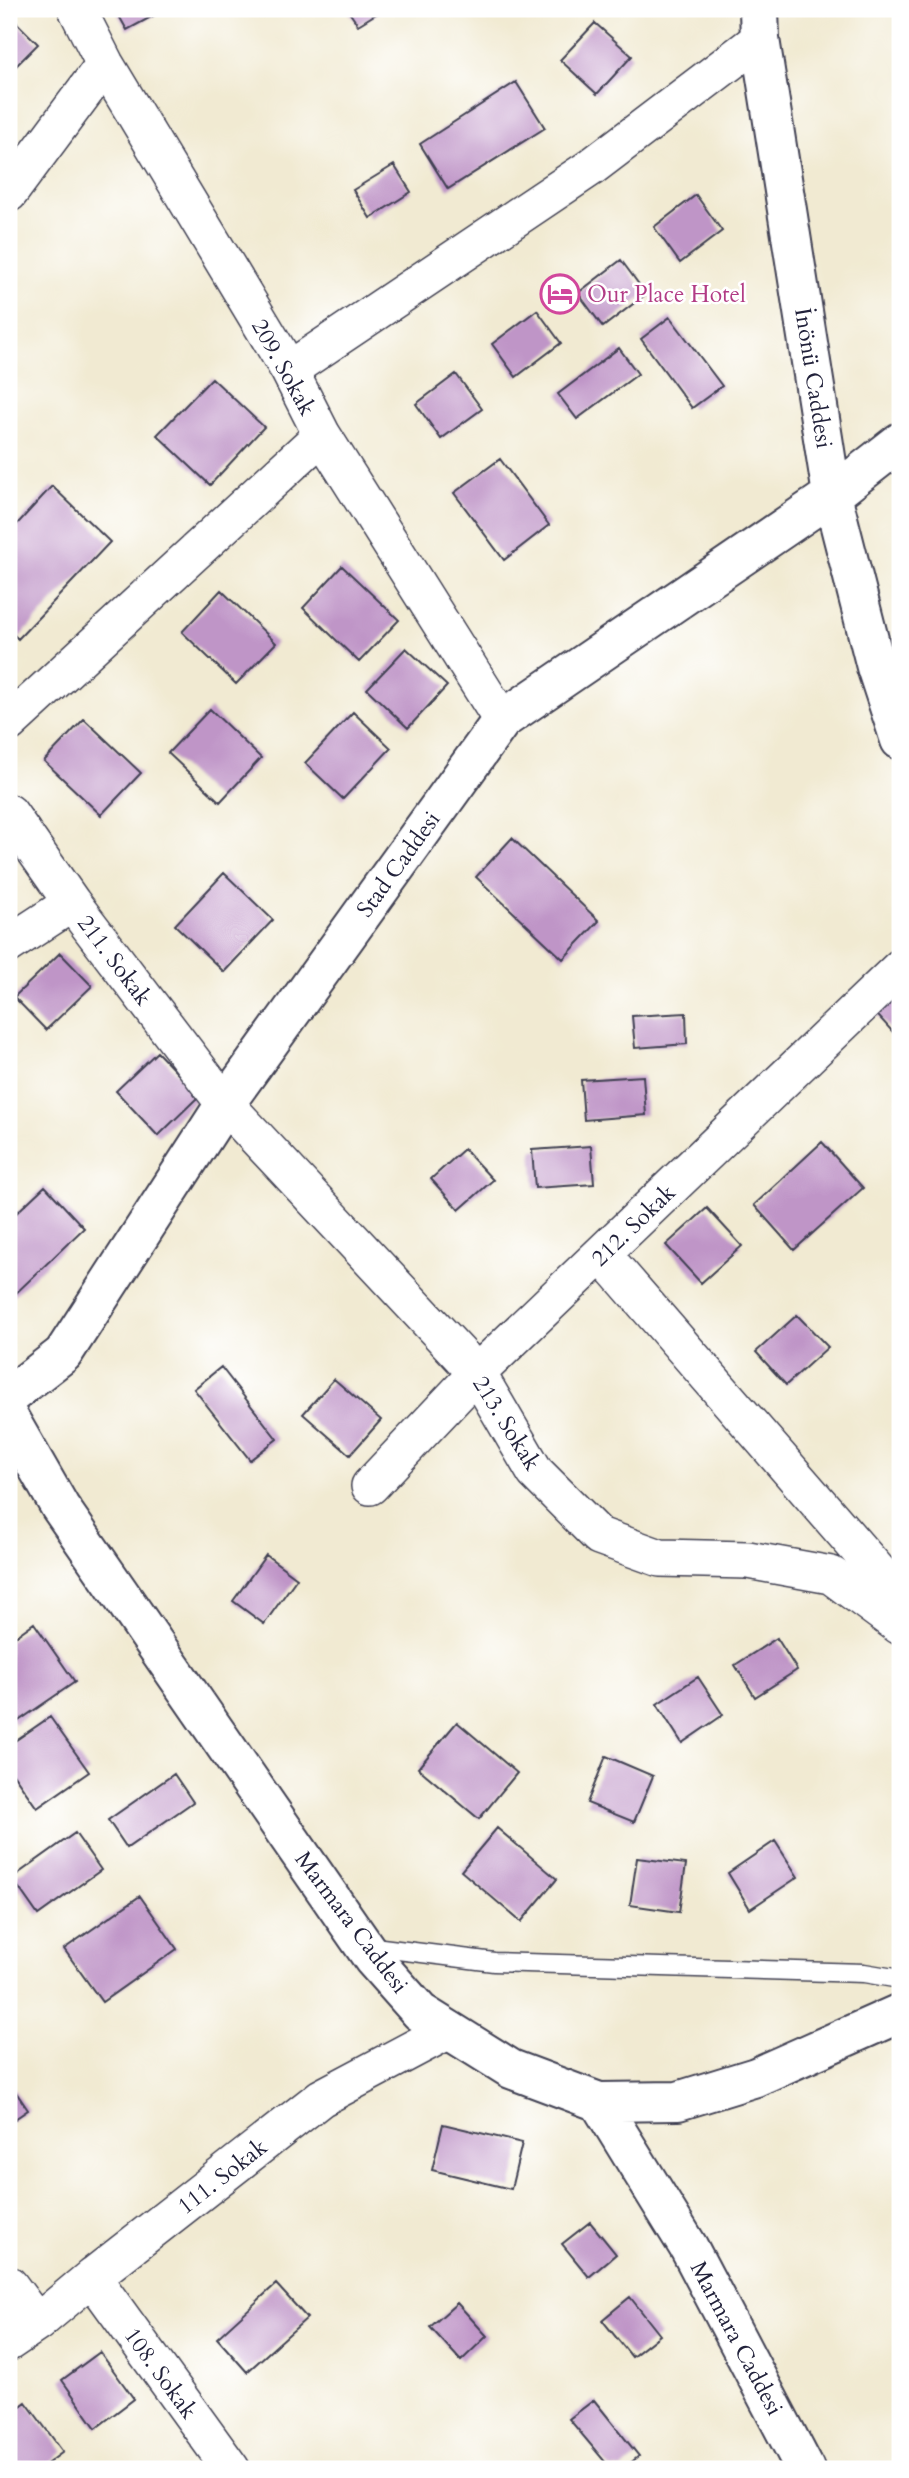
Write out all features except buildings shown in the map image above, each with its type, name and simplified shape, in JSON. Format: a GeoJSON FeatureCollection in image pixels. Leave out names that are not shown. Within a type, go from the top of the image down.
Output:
{"type":"FeatureCollection","features":[{"type":"Feature","properties":{"kind":"street","name":"209. Sokak"},"geometry":{"type":"LineString","coordinates":[[77,9],[106,64],[289,370],[322,435],[502,720]]}},
{"type":"Feature","properties":{"kind":"street"},"geometry":{"type":"LineString","coordinates":[[289,370],[590,168],[759,24]]}},
{"type":"Feature","properties":{"kind":"street","name":"İnönü Caddesi"},"geometry":{"type":"LineString","coordinates":[[759,24],[832,495],[876,667],[900,740]]}},
{"type":"Feature","properties":{"kind":"street"},"geometry":{"type":"LineString","coordinates":[[9,193],[106,64]]}},
{"type":"Feature","properties":{"kind":"street"},"geometry":{"type":"LineString","coordinates":[[9,723],[322,435]]}},
{"type":"Feature","properties":{"kind":"street","name":"Stad Caddesi"},"geometry":{"type":"LineString","coordinates":[[9,1396],[63,1354],[225,1104],[502,720],[832,495],[900,442]]}},
{"type":"Feature","properties":{"kind":"street","name":"211. Sokak"},"geometry":{"type":"LineString","coordinates":[[9,813],[72,903],[225,1104]]}},
{"type":"Feature","properties":{"kind":"street"},"geometry":{"type":"LineString","coordinates":[[9,944],[72,903]]}},
{"type":"Feature","properties":{"kind":"street","name":"212. Sokak"},"geometry":{"type":"LineString","coordinates":[[370,1486],[477,1373],[900,968]]}},
{"type":"Feature","properties":{"kind":"street","name":"213. Sokak"},"geometry":{"type":"LineString","coordinates":[[225,1104],[477,1373],[535,1472],[599,1536],[660,1558],[748,1560],[831,1576],[900,1626]]}},
{"type":"Feature","properties":{"kind":"street"},"geometry":{"type":"LineString","coordinates":[[602,1254],[900,1597]]}},
{"type":"Feature","properties":{"kind":"street","name":"Marmara Caddesi"},"geometry":{"type":"LineString","coordinates":[[9,1418],[61,1507],[373,1959],[421,2012],[449,2030],[511,2068],[599,2102],[689,2248],[805,2469]]}},
{"type":"Feature","properties":{"kind":"street"},"geometry":{"type":"LineString","coordinates":[[599,2102],[678,2101],[756,2077],[900,2013]]}},
{"type":"Feature","properties":{"kind":"street","name":"111. Sokak"},"geometry":{"type":"LineString","coordinates":[[23,2333],[321,2098],[449,2030]]}},
{"type":"Feature","properties":{"kind":"street","name":"108. Sokak"},"geometry":{"type":"LineString","coordinates":[[92,2277],[231,2469]]}},
{"type":"Feature","properties":{"kind":"street"},"geometry":{"type":"LineString","coordinates":[[9,2284],[23,2333]]}},
{"type":"Feature","properties":{"kind":"lane"},"geometry":{"type":"LineString","coordinates":[[364,1945],[494,1962],[864,1973],[900,1979]]}},
{"type":"Feature","properties":{"kind":"place","name":"Our Place Hotel"},"geometry":{"type":"Point","coordinates":[560,294]}}]}
